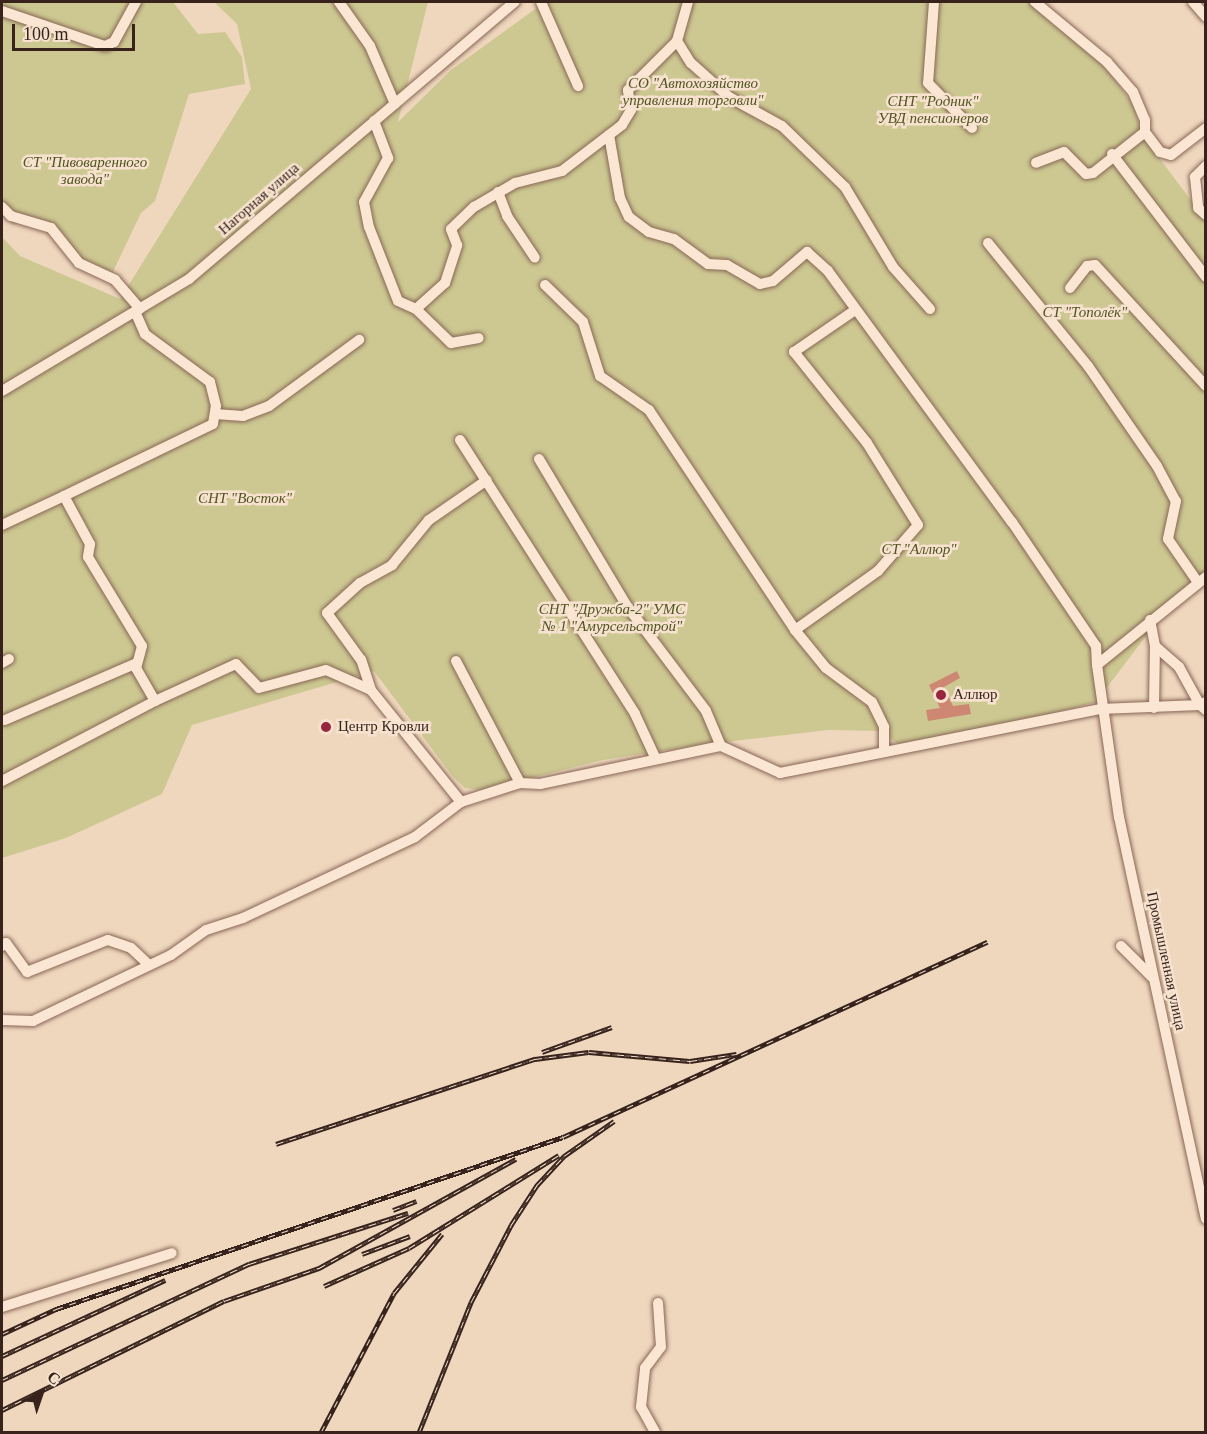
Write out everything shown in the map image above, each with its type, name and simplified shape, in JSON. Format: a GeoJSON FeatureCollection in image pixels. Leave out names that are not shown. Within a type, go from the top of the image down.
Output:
{"type":"FeatureCollection","features":[{"type":"Feature","properties":{"kind":"street"},"geometry":{"type":"LineString","coordinates":[[2,11],[105,46],[114,42],[136,2]]}},
{"type":"Feature","properties":{"kind":"street"},"geometry":{"type":"LineString","coordinates":[[339,2],[370,46],[395,104]]}},
{"type":"Feature","properties":{"kind":"street","name":"Нагорная улица"},"geometry":{"type":"LineString","coordinates":[[2,391],[189,279],[515,2]]}},
{"type":"Feature","properties":{"kind":"street"},"geometry":{"type":"LineString","coordinates":[[541,2],[578,86]]}},
{"type":"Feature","properties":{"kind":"street"},"geometry":{"type":"LineString","coordinates":[[416,309],[445,283],[457,244],[451,229],[498,192],[562,171],[609,135],[631,110],[628,90],[677,41],[688,2]]}},
{"type":"Feature","properties":{"kind":"street"},"geometry":{"type":"LineString","coordinates":[[934,2],[928,84],[972,128]]}},
{"type":"Feature","properties":{"kind":"street"},"geometry":{"type":"LineString","coordinates":[[1035,2],[1107,62],[1133,92],[1145,132],[1160,152],[1172,155],[1206,128]]}},
{"type":"Feature","properties":{"kind":"street"},"geometry":{"type":"LineString","coordinates":[[1192,2],[1206,17]]}},
{"type":"Feature","properties":{"kind":"street"},"geometry":{"type":"LineString","coordinates":[[677,41],[691,63],[729,97],[782,126],[844,186],[894,267],[930,309]]}},
{"type":"Feature","properties":{"kind":"street"},"geometry":{"type":"LineString","coordinates":[[374,121],[388,158],[364,202],[369,227],[398,301],[416,309],[451,343],[479,338]]}},
{"type":"Feature","properties":{"kind":"street"},"geometry":{"type":"LineString","coordinates":[[1036,163],[1064,152],[1086,174],[1145,132]]}},
{"type":"Feature","properties":{"kind":"street","name":"Промышленная улица"},"geometry":{"type":"LineString","coordinates":[[609,135],[620,198],[628,217],[649,232],[674,239],[708,264],[727,265],[760,284],[773,281],[807,252],[855,310],[1065,599],[1096,646],[1100,709],[1152,978],[1206,1219]]}},
{"type":"Feature","properties":{"kind":"street"},"geometry":{"type":"LineString","coordinates":[[1112,154],[1206,277]]}},
{"type":"Feature","properties":{"kind":"street"},"geometry":{"type":"LineString","coordinates":[[1206,166],[1195,177],[1198,208],[1206,215]]}},
{"type":"Feature","properties":{"kind":"street"},"geometry":{"type":"LineString","coordinates":[[498,192],[507,216],[535,258]]}},
{"type":"Feature","properties":{"kind":"street"},"geometry":{"type":"LineString","coordinates":[[2,207],[11,216],[51,228],[79,263],[115,280],[137,310],[145,334],[210,382],[215,414],[213,424],[2,525]]}},
{"type":"Feature","properties":{"kind":"street"},"geometry":{"type":"LineString","coordinates":[[988,243],[1081,358],[1157,466],[1176,501],[1168,539],[1201,579],[1097,665]]}},
{"type":"Feature","properties":{"kind":"street"},"geometry":{"type":"LineString","coordinates":[[1070,288],[1087,266],[1095,265],[1206,386]]}},
{"type":"Feature","properties":{"kind":"street"},"geometry":{"type":"LineString","coordinates":[[544,285],[584,322],[600,376],[649,410],[795,630],[826,668],[872,702],[884,727],[884,752]]}},
{"type":"Feature","properties":{"kind":"street"},"geometry":{"type":"LineString","coordinates":[[795,630],[878,571],[918,525],[867,443],[794,352],[855,310]]}},
{"type":"Feature","properties":{"kind":"street"},"geometry":{"type":"LineString","coordinates":[[215,414],[243,416],[269,406],[359,340]]}},
{"type":"Feature","properties":{"kind":"street"},"geometry":{"type":"LineString","coordinates":[[460,440],[635,714],[655,757]]}},
{"type":"Feature","properties":{"kind":"street"},"geometry":{"type":"LineString","coordinates":[[539,459],[627,606],[706,711],[721,746]]}},
{"type":"Feature","properties":{"kind":"street"},"geometry":{"type":"LineString","coordinates":[[461,802],[371,690],[361,660],[327,613],[330,604],[392,565],[429,520],[487,480]]}},
{"type":"Feature","properties":{"kind":"street"},"geometry":{"type":"LineString","coordinates":[[64,496],[90,544],[88,557],[142,646],[137,663],[155,701]]}},
{"type":"Feature","properties":{"kind":"street"},"geometry":{"type":"LineString","coordinates":[[1150,620],[1155,646],[1154,708]]}},
{"type":"Feature","properties":{"kind":"street"},"geometry":{"type":"LineString","coordinates":[[1155,646],[1179,667],[1204,706]]}},
{"type":"Feature","properties":{"kind":"street"},"geometry":{"type":"LineString","coordinates":[[456,661],[519,783]]}},
{"type":"Feature","properties":{"kind":"street"},"geometry":{"type":"LineString","coordinates":[[5,720],[137,663]]}},
{"type":"Feature","properties":{"kind":"street"},"geometry":{"type":"LineString","coordinates":[[2,781],[155,701],[236,664],[259,688],[326,670],[371,690]]}},
{"type":"Feature","properties":{"kind":"street"},"geometry":{"type":"LineString","coordinates":[[2,1020],[33,1021],[149,965],[206,930],[243,918],[415,837],[461,802],[519,783],[540,784],[655,757],[721,746],[780,773],[1100,709],[1204,706]]}},
{"type":"Feature","properties":{"kind":"street"},"geometry":{"type":"LineString","coordinates":[[2,946],[6,943],[27,972],[108,940],[131,948],[149,965]]}},
{"type":"Feature","properties":{"kind":"street"},"geometry":{"type":"LineString","coordinates":[[1121,946],[1152,978]]}},
{"type":"Feature","properties":{"kind":"street"},"geometry":{"type":"LineString","coordinates":[[2,1307],[172,1253]]}},
{"type":"Feature","properties":{"kind":"street"},"geometry":{"type":"LineString","coordinates":[[655,1432],[641,1407],[645,1368],[661,1347],[658,1304]]}},
{"type":"Feature","properties":{"kind":"green space","name":"СТ \"Пивоваренного завода\""},"geometry":{"type":"Polygon","coordinates":[[[2,2],[173,2],[198,34],[225,32],[242,57],[245,84],[189,94],[155,201],[141,213],[109,280],[88,270],[52,232],[22,222],[13,225],[2,214],[2,2]]]}},
{"type":"Feature","properties":{"kind":"green space"},"geometry":{"type":"Polygon","coordinates":[[[214,2],[428,2],[398,122],[451,70],[545,2],[1029,2],[1102,63],[1134,106],[1142,135],[1205,219],[1205,573],[1154,613],[1158,620],[1096,702],[1039,717],[901,746],[880,731],[828,730],[707,744],[603,760],[483,790],[465,788],[453,777],[374,671],[192,725],[162,794],[66,838],[2,858],[2,237],[20,256],[120,299],[251,89],[237,24],[214,2]]]}},
{"type":"Feature","properties":{"kind":"building","name":"Аллюр"},"geometry":{"type":"Polygon","coordinates":[[[957,671],[960,678],[944,687],[953,706],[969,704],[971,714],[928,721],[926,710],[940,708],[929,685],[957,671]]]}},
{"type":"Feature","properties":{"kind":"railway"},"geometry":{"type":"LineString","coordinates":[[2,1334],[56,1309],[563,1137],[987,942]]}},
{"type":"Feature","properties":{"kind":"railway"},"geometry":{"type":"LineString","coordinates":[[542,1052],[612,1027]]}},
{"type":"Feature","properties":{"kind":"railway"},"geometry":{"type":"LineString","coordinates":[[276,1144],[535,1059],[589,1052],[690,1061],[736,1054]]}},
{"type":"Feature","properties":{"kind":"railway"},"geometry":{"type":"LineString","coordinates":[[419,1432],[471,1302],[511,1225],[537,1185],[564,1156],[614,1121]]}},
{"type":"Feature","properties":{"kind":"railway"},"geometry":{"type":"LineString","coordinates":[[324,1286],[409,1248],[559,1155]]}},
{"type":"Feature","properties":{"kind":"railway"},"geometry":{"type":"LineString","coordinates":[[2,1410],[224,1301],[319,1268],[516,1159]]}},
{"type":"Feature","properties":{"kind":"railway"},"geometry":{"type":"LineString","coordinates":[[393,1210],[416,1201]]}},
{"type":"Feature","properties":{"kind":"railway"},"geometry":{"type":"LineString","coordinates":[[2,1380],[249,1264],[408,1213]]}},
{"type":"Feature","properties":{"kind":"railway"},"geometry":{"type":"LineString","coordinates":[[321,1432],[394,1293],[442,1234]]}},
{"type":"Feature","properties":{"kind":"railway"},"geometry":{"type":"LineString","coordinates":[[362,1254],[410,1236]]}},
{"type":"Feature","properties":{"kind":"railway"},"geometry":{"type":"LineString","coordinates":[[2,1356],[165,1280]]}},
{"type":"Feature","properties":{"kind":"place","name":"Аллюр"},"geometry":{"type":"Point","coordinates":[941,695]}},
{"type":"Feature","properties":{"kind":"place","name":"Центр Кровли"},"geometry":{"type":"Point","coordinates":[326,727]}},
{"type":"Feature","properties":{"kind":"park label","name":"СО \"Автохозяйство управления торговли\""},"geometry":{"type":"Point","coordinates":[693,92]}},
{"type":"Feature","properties":{"kind":"park label","name":"СНТ \"Родник\" УВД пенсионеров"},"geometry":{"type":"Point","coordinates":[933,110]}},
{"type":"Feature","properties":{"kind":"park label","name":"СТ \"Тополёк\""},"geometry":{"type":"Point","coordinates":[1085,313]}},
{"type":"Feature","properties":{"kind":"park label","name":"СНТ \"Восток\""},"geometry":{"type":"Point","coordinates":[245,499]}},
{"type":"Feature","properties":{"kind":"park label","name":"СТ \"Аллюр\""},"geometry":{"type":"Point","coordinates":[919,550]}},
{"type":"Feature","properties":{"kind":"park label","name":"СНТ \"Дружба-2\" УМС № 1 \"Амурсельстрой\""},"geometry":{"type":"Point","coordinates":[612,618]}}]}
